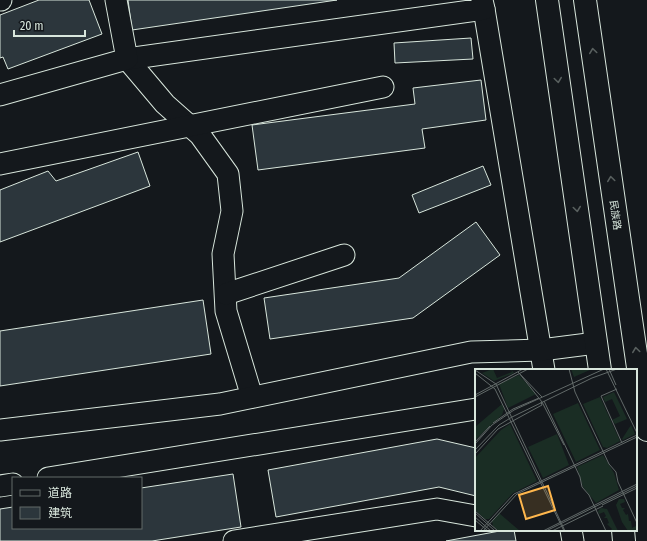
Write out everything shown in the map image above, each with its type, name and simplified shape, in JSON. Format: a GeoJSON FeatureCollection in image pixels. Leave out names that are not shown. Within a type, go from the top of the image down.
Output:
{"type":"FeatureCollection","features":[{"type":"Feature","properties":{"kind":"street"},"geometry":{"type":"LineString","coordinates":[[116,0],[127,59],[165,104],[200,134],[228,174],[232,211],[223,254],[226,311],[252,397]]}},
{"type":"Feature","properties":{"kind":"street"},"geometry":{"type":"LineString","coordinates":[[547,0],[600,369]]}},
{"type":"Feature","properties":{"kind":"street","name":"民族路"},"geometry":{"type":"LineString","coordinates":[[585,0],[647,430]]}},
{"type":"Feature","properties":{"kind":"street"},"geometry":{"type":"LineString","coordinates":[[0,94],[127,59],[483,5],[544,369]]}},
{"type":"Feature","properties":{"kind":"street"},"geometry":{"type":"LineString","coordinates":[[0,164],[383,87]]}},
{"type":"Feature","properties":{"kind":"street"},"geometry":{"type":"LineString","coordinates":[[226,294],[344,255]]}},
{"type":"Feature","properties":{"kind":"street"},"geometry":{"type":"LineString","coordinates":[[0,430],[220,404],[471,352],[541,350],[596,343]]}},
{"type":"Feature","properties":{"kind":"street"},"geometry":{"type":"LineString","coordinates":[[54,477],[475,409]]}},
{"type":"Feature","properties":{"kind":"street"},"geometry":{"type":"LineString","coordinates":[[0,486],[12,484]]}},
{"type":"Feature","properties":{"kind":"street"},"geometry":{"type":"LineString","coordinates":[[234,541],[437,509],[475,516]]}},
{"type":"Feature","properties":{"kind":"street"},"geometry":{"type":"LineString","coordinates":[[571,531],[573,541]]}},
{"type":"Feature","properties":{"kind":"street"},"geometry":{"type":"LineString","coordinates":[[623,531],[624,541]]}},
{"type":"Feature","properties":{"kind":"building"},"geometry":{"type":"Polygon","coordinates":[[[39,0],[89,0],[102,34],[8,69],[3,57],[0,58],[0,15],[39,0]]]}},
{"type":"Feature","properties":{"kind":"building"},"geometry":{"type":"Polygon","coordinates":[[[128,0],[337,0],[132,30],[128,0]]]}},
{"type":"Feature","properties":{"kind":"building"},"geometry":{"type":"Polygon","coordinates":[[[471,38],[473,59],[395,63],[394,43],[471,38]]]}},
{"type":"Feature","properties":{"kind":"building"},"geometry":{"type":"Polygon","coordinates":[[[481,80],[486,120],[422,129],[425,148],[258,170],[252,125],[415,104],[413,88],[481,80]]]}},
{"type":"Feature","properties":{"kind":"building"},"geometry":{"type":"Polygon","coordinates":[[[138,152],[150,186],[0,242],[0,190],[48,171],[56,181],[138,152]]]}},
{"type":"Feature","properties":{"kind":"building"},"geometry":{"type":"Polygon","coordinates":[[[483,166],[491,185],[419,213],[412,195],[483,166]]]}},
{"type":"Feature","properties":{"kind":"building"},"geometry":{"type":"Polygon","coordinates":[[[476,222],[500,255],[413,318],[270,339],[264,298],[399,278],[476,222]]]}},
{"type":"Feature","properties":{"kind":"building"},"geometry":{"type":"Polygon","coordinates":[[[203,300],[211,354],[0,386],[0,331],[203,300]]]}},
{"type":"Feature","properties":{"kind":"building"},"geometry":{"type":"Polygon","coordinates":[[[437,439],[475,448],[475,496],[439,487],[276,517],[268,470],[437,439]]]}},
{"type":"Feature","properties":{"kind":"building"},"geometry":{"type":"Polygon","coordinates":[[[233,474],[241,527],[152,541],[0,541],[0,509],[12,507],[12,529],[142,529],[142,488],[233,474]]]}},
{"type":"Feature","properties":{"kind":"building"},"geometry":{"type":"Polygon","coordinates":[[[500,531],[514,531],[516,541],[446,541],[500,531]]]}}]}
